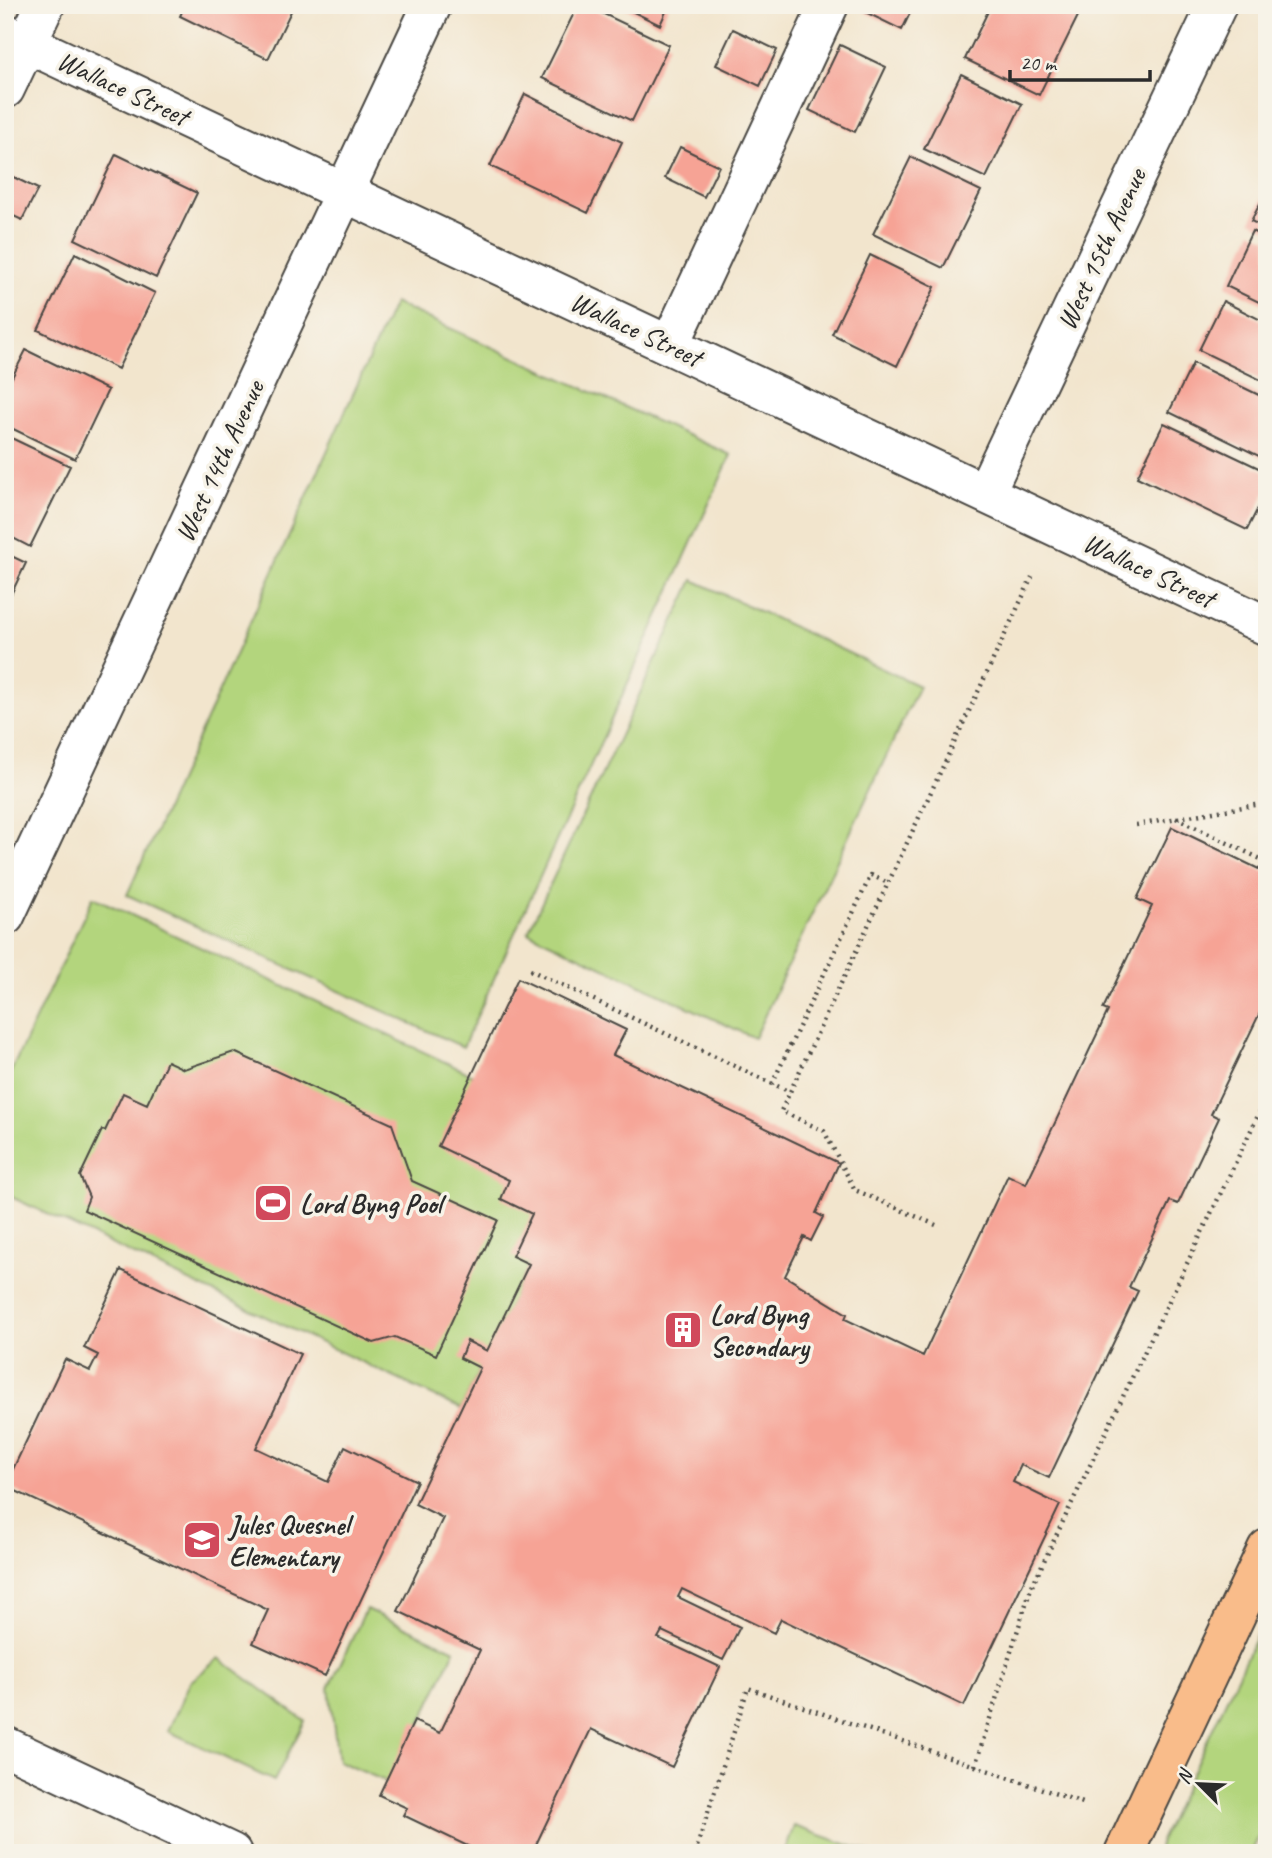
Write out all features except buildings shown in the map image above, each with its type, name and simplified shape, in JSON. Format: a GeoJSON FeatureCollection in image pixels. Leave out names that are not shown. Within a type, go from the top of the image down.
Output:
{"type":"FeatureCollection","features":[{"type":"Feature","properties":{"kind":"main road"},"geometry":{"type":"LineString","coordinates":[[1124,1853],[1267,1549]]}},
{"type":"Feature","properties":{"kind":"street"},"geometry":{"type":"LineString","coordinates":[[5,89],[16,38],[45,5]]}},
{"type":"Feature","properties":{"kind":"street","name":"West 14th Avenue"},"geometry":{"type":"LineString","coordinates":[[5,916],[432,5]]}},
{"type":"Feature","properties":{"kind":"street"},"geometry":{"type":"LineString","coordinates":[[670,345],[829,5]]}},
{"type":"Feature","properties":{"kind":"street","name":"West 15th Avenue"},"geometry":{"type":"LineString","coordinates":[[985,493],[1217,5]]}},
{"type":"Feature","properties":{"kind":"street","name":"Wallace Street"},"geometry":{"type":"LineString","coordinates":[[16,38],[1267,625]]}},
{"type":"Feature","properties":{"kind":"street"},"geometry":{"type":"LineString","coordinates":[[5,1746],[232,1853]]}},
{"type":"Feature","properties":{"kind":"path"},"geometry":{"type":"LineString","coordinates":[[936,1225],[855,1190],[824,1131],[781,1111],[1032,576]]}},
{"type":"Feature","properties":{"kind":"path"},"geometry":{"type":"LineString","coordinates":[[1136,825],[1267,803]]}},
{"type":"Feature","properties":{"kind":"path"},"geometry":{"type":"LineString","coordinates":[[1176,818],[1267,862]]}},
{"type":"Feature","properties":{"kind":"path"},"geometry":{"type":"LineString","coordinates":[[772,1084],[871,875],[888,883]]}},
{"type":"Feature","properties":{"kind":"path"},"geometry":{"type":"LineString","coordinates":[[530,970],[790,1092]]}},
{"type":"Feature","properties":{"kind":"path"},"geometry":{"type":"LineString","coordinates":[[975,1766],[1031,1588],[1267,1097]]}},
{"type":"Feature","properties":{"kind":"path"},"geometry":{"type":"LineString","coordinates":[[695,1853],[748,1688],[1083,1803]]}},
{"type":"Feature","properties":{"kind":"green space"},"geometry":{"type":"Polygon","coordinates":[[[394,303],[731,455],[463,1047],[127,895],[394,303]]]}},
{"type":"Feature","properties":{"kind":"green space"},"geometry":{"type":"Polygon","coordinates":[[[693,580],[919,686],[754,1038],[528,932],[693,580]]]}},
{"type":"Feature","properties":{"kind":"green space","name":"Lord Byng Pool"},"geometry":{"type":"Polygon","coordinates":[[[93,897],[592,1131],[461,1409],[5,1194],[5,1084],[93,897]]]}},
{"type":"Feature","properties":{"kind":"green space"},"geometry":{"type":"Polygon","coordinates":[[[366,1609],[455,1650],[392,1784],[338,1761],[329,1688],[366,1609]]]}},
{"type":"Feature","properties":{"kind":"green space"},"geometry":{"type":"Polygon","coordinates":[[[1267,1613],[1267,1819],[1251,1853],[1157,1853],[1160,1841],[1267,1613]]]}},
{"type":"Feature","properties":{"kind":"green space"},"geometry":{"type":"Polygon","coordinates":[[[219,1658],[305,1721],[274,1781],[168,1731],[190,1682],[219,1658]]]}},
{"type":"Feature","properties":{"kind":"green space"},"geometry":{"type":"Polygon","coordinates":[[[794,1826],[872,1853],[784,1853],[794,1826]]]}},
{"type":"Feature","properties":{"kind":"place","name":"Lord Byng Pool"},"geometry":{"type":"Point","coordinates":[273,1203]}},
{"type":"Feature","properties":{"kind":"place","name":"Lord Byng Secondary"},"geometry":{"type":"Point","coordinates":[683,1330]}},
{"type":"Feature","properties":{"kind":"place","name":"Jules Quesnel Elementary"},"geometry":{"type":"Point","coordinates":[202,1540]}}]}
